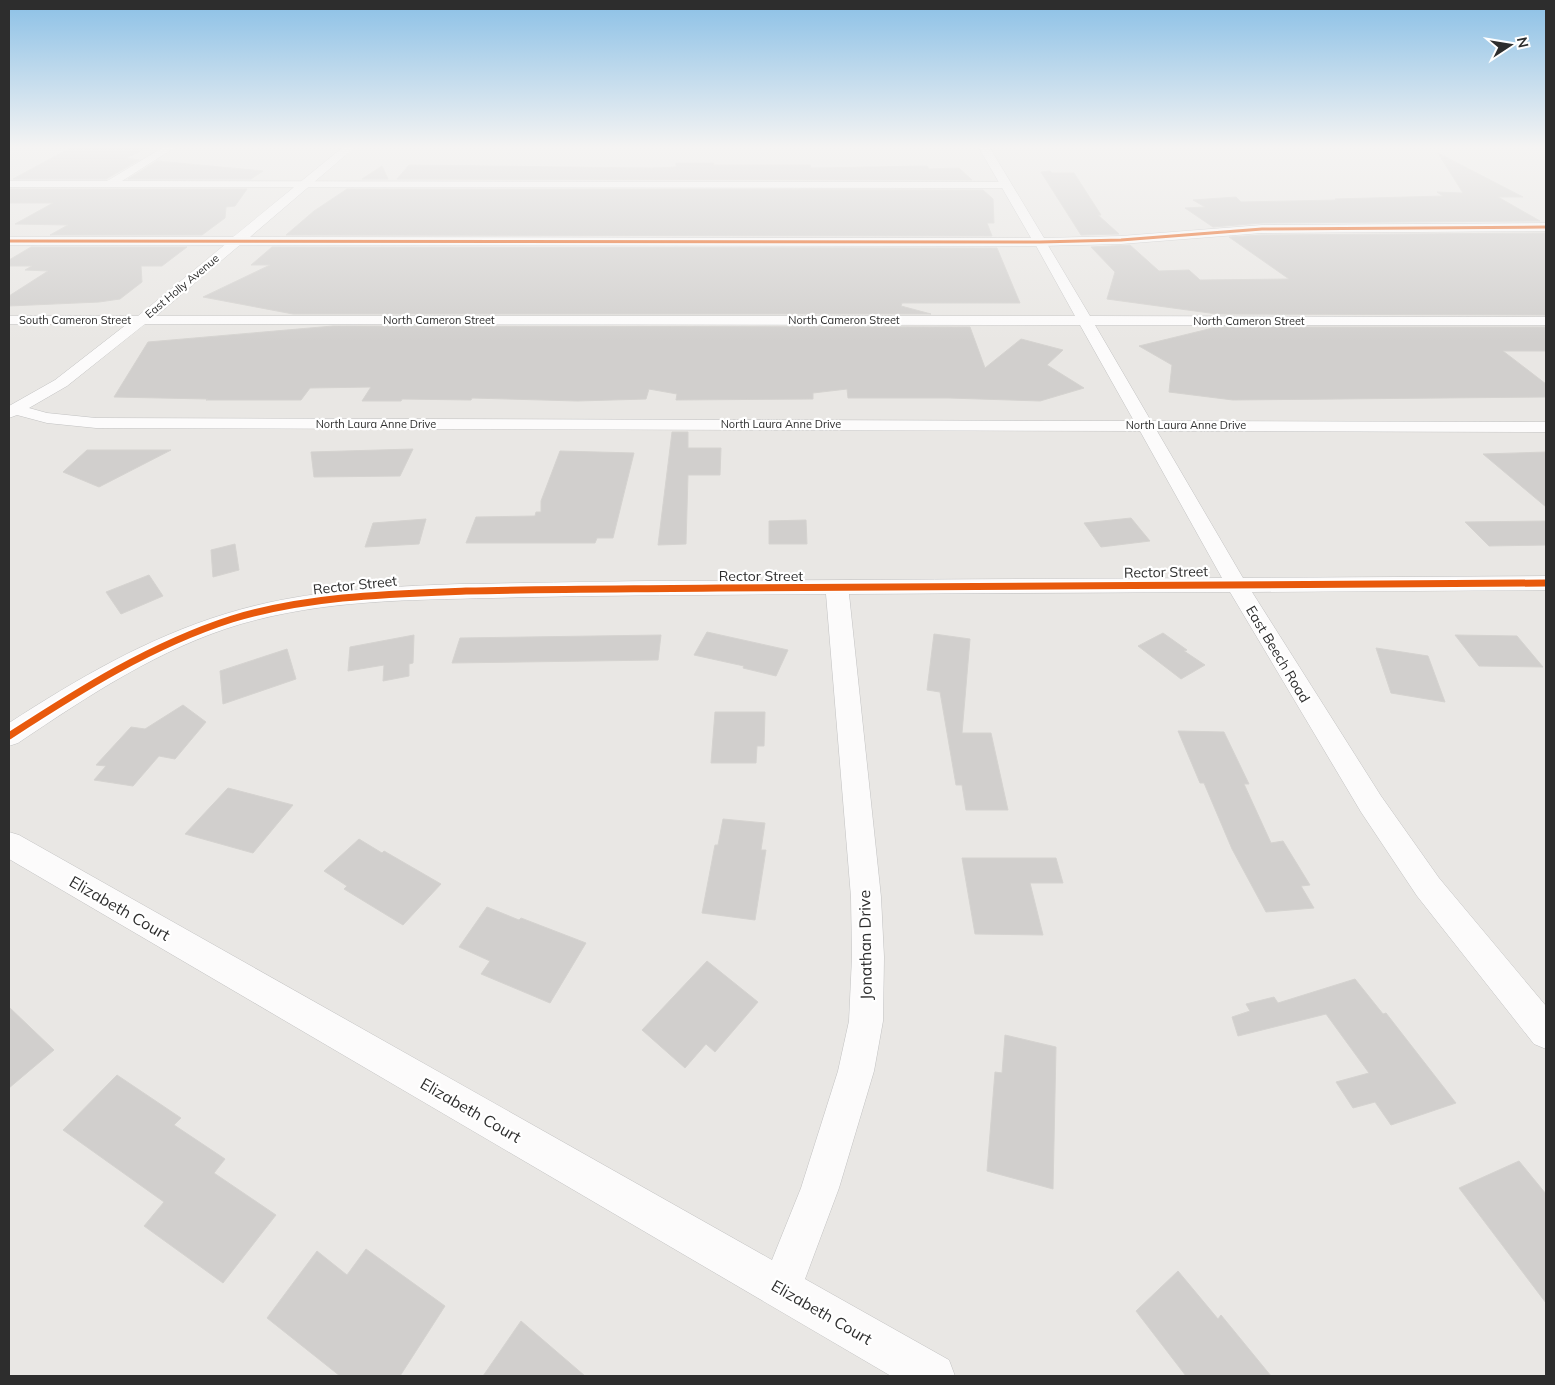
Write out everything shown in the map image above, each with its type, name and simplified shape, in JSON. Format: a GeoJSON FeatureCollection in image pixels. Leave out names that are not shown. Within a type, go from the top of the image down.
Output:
{"type":"FeatureCollection","features":[{"type":"Feature","properties":{"kind":"street","name":"East Holly Avenue"},"geometry":{"type":"LineString","coordinates":[[12,412],[61,383],[142,320],[270,213]]}},
{"type":"Feature","properties":{"kind":"street","name":"East Beech Road"},"geometry":{"type":"LineString","coordinates":[[1022,213],[1236,584],[1288,672],[1371,804],[1428,887],[1546,1032]]}},
{"type":"Feature","properties":{"kind":"street"},"geometry":{"type":"LineString","coordinates":[[9,242],[237,240],[1040,242],[1128,240],[1262,229],[1546,227]]}},
{"type":"Feature","properties":{"kind":"street","name":"South Cameron Street"},"geometry":{"type":"LineString","coordinates":[[9,320],[142,320]]}},
{"type":"Feature","properties":{"kind":"street","name":"North Cameron Street"},"geometry":{"type":"LineString","coordinates":[[142,320],[1546,321]]}},
{"type":"Feature","properties":{"kind":"street","name":"North Laura Anne Drive"},"geometry":{"type":"LineString","coordinates":[[12,412],[96,423],[1546,427]]}},
{"type":"Feature","properties":{"kind":"street","name":"Rector Street"},"geometry":{"type":"LineString","coordinates":[[9,736],[64,700],[125,664],[183,637],[234,619],[326,599],[420,591],[1546,583]]}},
{"type":"Feature","properties":{"kind":"street","name":"Jonathan Drive"},"geometry":{"type":"LineString","coordinates":[[781,1289],[820,1188],[856,1071],[866,1021],[868,957],[866,897],[837,588]]}},
{"type":"Feature","properties":{"kind":"street","name":"Elizabeth Court"},"geometry":{"type":"LineString","coordinates":[[9,844],[933,1376]]}},
{"type":"Feature","properties":{"kind":"building"},"geometry":{"type":"Polygon","coordinates":[[[36,213],[225,213],[225,218],[202,235],[50,235],[68,225],[15,224],[36,213]]]}},
{"type":"Feature","properties":{"kind":"building"},"geometry":{"type":"Polygon","coordinates":[[[312,213],[994,213],[994,223],[987,223],[992,236],[286,235],[312,213]]]}},
{"type":"Feature","properties":{"kind":"building"},"geometry":{"type":"Polygon","coordinates":[[[1067,213],[1099,213],[1101,215],[1098,215],[1119,234],[1081,235],[1067,213]]]}},
{"type":"Feature","properties":{"kind":"building"},"geometry":{"type":"Polygon","coordinates":[[[1192,213],[1525,213],[1540,221],[1262,223],[1213,227],[1192,213]]]}},
{"type":"Feature","properties":{"kind":"building"},"geometry":{"type":"Polygon","coordinates":[[[1546,233],[1546,315],[1217,314],[1107,299],[1115,272],[1091,247],[1130,245],[1159,271],[1189,270],[1200,280],[1289,279],[1229,237],[1262,235],[1546,233]]]}},
{"type":"Feature","properties":{"kind":"building"},"geometry":{"type":"Polygon","coordinates":[[[31,247],[187,247],[162,266],[141,266],[142,282],[120,299],[99,302],[9,306],[9,296],[48,271],[25,270],[32,266],[9,266],[9,260],[31,247]]]}},
{"type":"Feature","properties":{"kind":"building"},"geometry":{"type":"Polygon","coordinates":[[[272,247],[997,248],[1020,303],[902,303],[901,306],[931,314],[293,314],[203,297],[270,265],[251,265],[272,247]]]}},
{"type":"Feature","properties":{"kind":"building"},"geometry":{"type":"Polygon","coordinates":[[[333,326],[970,327],[985,368],[1021,339],[1063,350],[1047,365],[1084,388],[1040,401],[949,398],[848,398],[847,389],[813,393],[813,399],[676,400],[677,394],[649,389],[646,399],[577,401],[472,398],[471,400],[402,399],[401,401],[362,401],[371,387],[310,388],[301,400],[206,400],[208,399],[114,397],[148,342],[333,326]]]}},
{"type":"Feature","properties":{"kind":"building"},"geometry":{"type":"Polygon","coordinates":[[[1217,327],[1546,327],[1546,351],[1503,351],[1546,384],[1546,397],[1233,400],[1169,392],[1172,365],[1139,346],[1217,327]]]}},
{"type":"Feature","properties":{"kind":"building"},"geometry":{"type":"Polygon","coordinates":[[[672,432],[688,432],[688,448],[721,448],[720,475],[688,475],[686,544],[658,545],[672,432]]]}},
{"type":"Feature","properties":{"kind":"building"},"geometry":{"type":"Polygon","coordinates":[[[413,449],[400,476],[314,477],[311,452],[413,449]]]}},
{"type":"Feature","properties":{"kind":"building"},"geometry":{"type":"Polygon","coordinates":[[[87,450],[171,450],[99,487],[63,472],[87,450]]]}},
{"type":"Feature","properties":{"kind":"building"},"geometry":{"type":"Polygon","coordinates":[[[560,451],[634,453],[613,538],[597,538],[595,543],[466,543],[476,517],[535,516],[536,512],[541,512],[541,501],[560,451]]]}},
{"type":"Feature","properties":{"kind":"building"},"geometry":{"type":"Polygon","coordinates":[[[1546,452],[1546,507],[1483,454],[1546,452]]]}},
{"type":"Feature","properties":{"kind":"building"},"geometry":{"type":"Polygon","coordinates":[[[1131,518],[1150,541],[1101,547],[1084,523],[1131,518]]]}},
{"type":"Feature","properties":{"kind":"building"},"geometry":{"type":"Polygon","coordinates":[[[426,519],[419,544],[365,547],[373,523],[426,519]]]}},
{"type":"Feature","properties":{"kind":"building"},"geometry":{"type":"Polygon","coordinates":[[[806,520],[807,544],[769,544],[769,521],[806,520]]]}},
{"type":"Feature","properties":{"kind":"building"},"geometry":{"type":"Polygon","coordinates":[[[1546,521],[1546,545],[1489,546],[1465,522],[1546,521]]]}},
{"type":"Feature","properties":{"kind":"building"},"geometry":{"type":"Polygon","coordinates":[[[235,544],[239,570],[213,577],[211,550],[235,544]]]}},
{"type":"Feature","properties":{"kind":"building"},"geometry":{"type":"Polygon","coordinates":[[[149,575],[163,596],[121,614],[106,592],[149,575]]]}},
{"type":"Feature","properties":{"kind":"building"},"geometry":{"type":"Polygon","coordinates":[[[707,632],[788,650],[776,676],[743,668],[744,666],[694,655],[707,632]]]}},
{"type":"Feature","properties":{"kind":"building"},"geometry":{"type":"Polygon","coordinates":[[[1163,633],[1187,650],[1184,651],[1205,665],[1181,679],[1138,646],[1163,633]]]}},
{"type":"Feature","properties":{"kind":"building"},"geometry":{"type":"Polygon","coordinates":[[[934,634],[970,639],[962,733],[991,733],[1008,810],[966,810],[962,785],[956,785],[940,692],[927,690],[934,634]]]}},
{"type":"Feature","properties":{"kind":"building"},"geometry":{"type":"Polygon","coordinates":[[[414,635],[413,663],[409,664],[409,676],[383,681],[384,665],[348,671],[350,647],[414,635]]]}},
{"type":"Feature","properties":{"kind":"building"},"geometry":{"type":"Polygon","coordinates":[[[661,635],[658,660],[452,663],[460,638],[661,635]]]}},
{"type":"Feature","properties":{"kind":"building"},"geometry":{"type":"Polygon","coordinates":[[[1455,635],[1517,636],[1543,667],[1479,666],[1455,635]]]}},
{"type":"Feature","properties":{"kind":"building"},"geometry":{"type":"Polygon","coordinates":[[[1376,648],[1428,656],[1445,702],[1391,693],[1376,648]]]}},
{"type":"Feature","properties":{"kind":"building"},"geometry":{"type":"Polygon","coordinates":[[[287,649],[296,679],[223,704],[220,671],[287,649]]]}},
{"type":"Feature","properties":{"kind":"building"},"geometry":{"type":"Polygon","coordinates":[[[183,705],[206,722],[175,759],[159,756],[133,786],[94,780],[106,766],[96,765],[131,727],[145,729],[183,705]]]}},
{"type":"Feature","properties":{"kind":"building"},"geometry":{"type":"Polygon","coordinates":[[[715,712],[765,712],[764,746],[757,746],[756,763],[711,763],[715,712]]]}},
{"type":"Feature","properties":{"kind":"building"},"geometry":{"type":"Polygon","coordinates":[[[1178,731],[1224,732],[1249,784],[1244,784],[1271,843],[1283,841],[1310,885],[1301,886],[1314,908],[1266,912],[1232,849],[1204,783],[1200,783],[1178,731]]]}},
{"type":"Feature","properties":{"kind":"building"},"geometry":{"type":"Polygon","coordinates":[[[228,788],[293,805],[253,853],[185,834],[228,788]]]}},
{"type":"Feature","properties":{"kind":"building"},"geometry":{"type":"Polygon","coordinates":[[[723,819],[765,823],[761,850],[766,850],[755,920],[702,913],[715,845],[718,845],[723,819]]]}},
{"type":"Feature","properties":{"kind":"building"},"geometry":{"type":"Polygon","coordinates":[[[359,839],[382,853],[384,851],[441,884],[403,925],[344,889],[347,886],[324,871],[359,839]]]}},
{"type":"Feature","properties":{"kind":"building"},"geometry":{"type":"Polygon","coordinates":[[[962,858],[1056,858],[1063,883],[1030,883],[1043,935],[975,934],[962,858]]]}},
{"type":"Feature","properties":{"kind":"building"},"geometry":{"type":"Polygon","coordinates":[[[487,907],[586,943],[550,1003],[481,974],[490,961],[459,947],[487,907]]]}},
{"type":"Feature","properties":{"kind":"building"},"geometry":{"type":"Polygon","coordinates":[[[707,961],[758,1002],[715,1052],[706,1044],[685,1068],[642,1030],[707,961]]]}},
{"type":"Feature","properties":{"kind":"building"},"geometry":{"type":"Polygon","coordinates":[[[1355,979],[1383,1014],[1386,1013],[1456,1103],[1391,1125],[1375,1102],[1353,1108],[1336,1082],[1369,1073],[1326,1014],[1238,1036],[1232,1017],[1250,1011],[1246,1004],[1274,997],[1278,1003],[1355,979]]]}},
{"type":"Feature","properties":{"kind":"building"},"geometry":{"type":"Polygon","coordinates":[[[9,1007],[54,1050],[9,1088],[9,1007]]]}},
{"type":"Feature","properties":{"kind":"building"},"geometry":{"type":"Polygon","coordinates":[[[1005,1035],[1056,1047],[1053,1189],[987,1171],[995,1072],[1002,1073],[1005,1035]]]}},
{"type":"Feature","properties":{"kind":"building"},"geometry":{"type":"Polygon","coordinates":[[[117,1075],[181,1118],[174,1125],[225,1159],[214,1173],[276,1215],[223,1283],[144,1226],[164,1202],[63,1130],[117,1075]]]}},
{"type":"Feature","properties":{"kind":"building"},"geometry":{"type":"Polygon","coordinates":[[[1519,1161],[1546,1194],[1546,1303],[1459,1188],[1519,1161]]]}},
{"type":"Feature","properties":{"kind":"building"},"geometry":{"type":"Polygon","coordinates":[[[366,1249],[445,1306],[400,1376],[340,1376],[267,1318],[317,1251],[347,1275],[366,1249]]]}},
{"type":"Feature","properties":{"kind":"building"},"geometry":{"type":"Polygon","coordinates":[[[1178,1271],[1218,1319],[1221,1315],[1271,1376],[1186,1376],[1136,1311],[1178,1271]]]}},
{"type":"Feature","properties":{"kind":"building"},"geometry":{"type":"Polygon","coordinates":[[[521,1321],[585,1376],[483,1376],[521,1321]]]}},
{"type":"Feature","properties":{"kind":"cycle path"},"geometry":{"type":"LineString","coordinates":[[9,241],[1040,242],[1121,240],[1262,229],[1546,227]]}},
{"type":"Feature","properties":{"kind":"cycle path"},"geometry":{"type":"LineString","coordinates":[[9,736],[64,700],[125,664],[183,637],[233,619],[281,607],[369,594],[553,589],[1546,583]]}}]}
